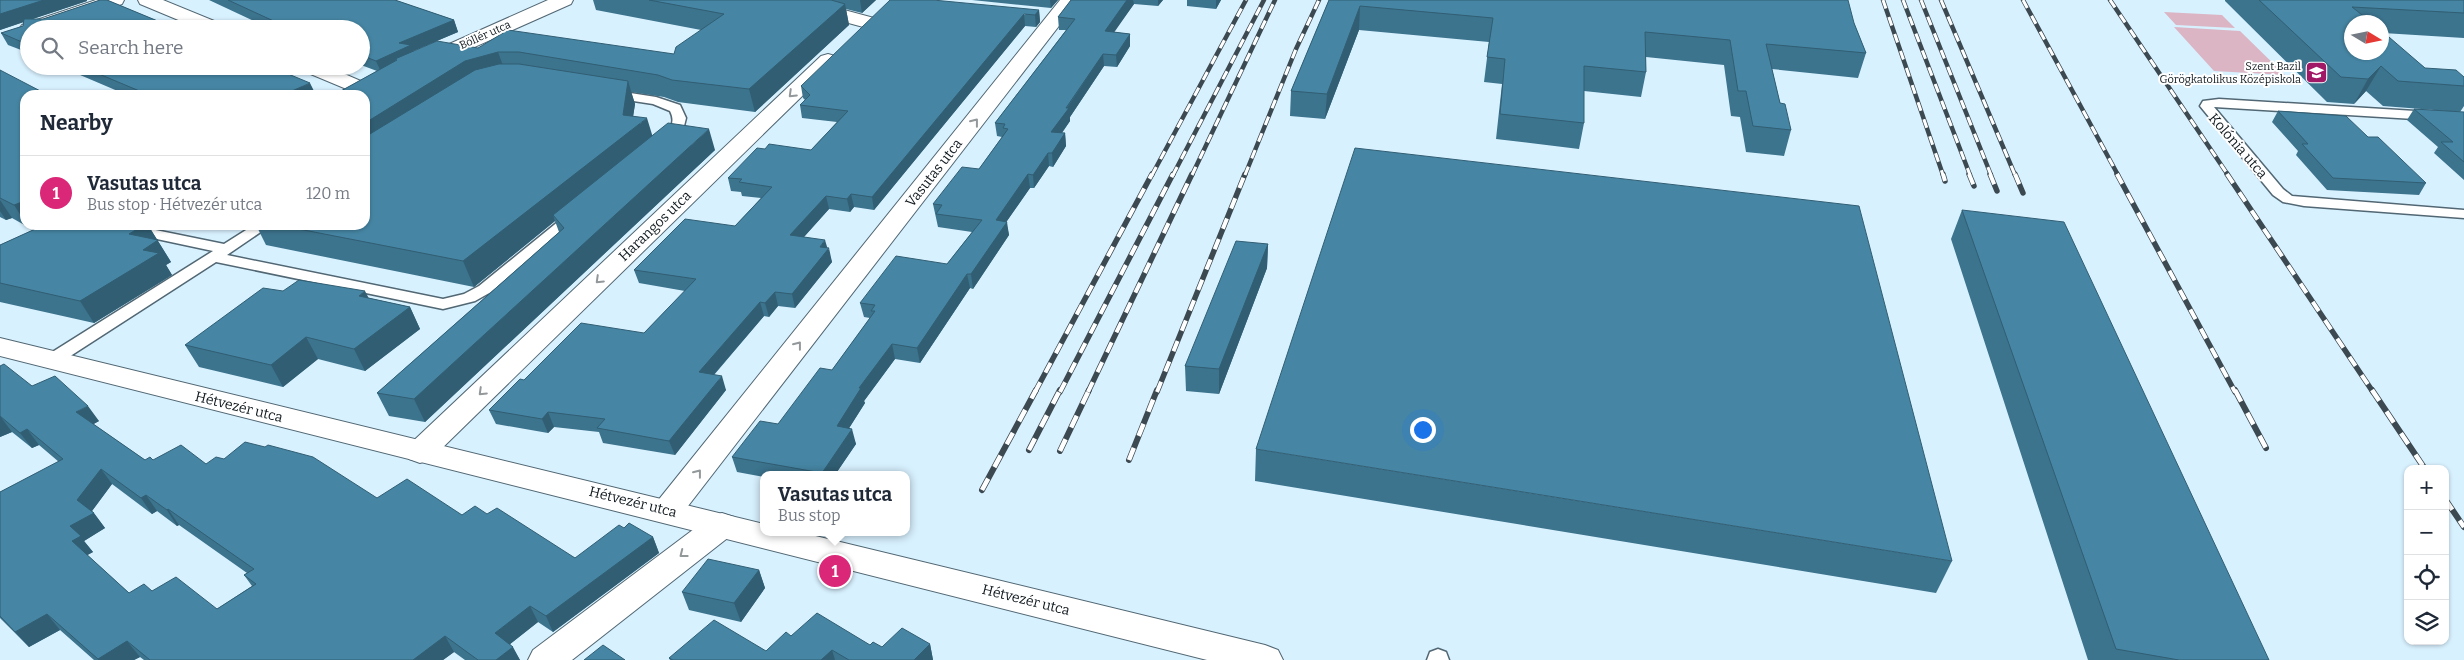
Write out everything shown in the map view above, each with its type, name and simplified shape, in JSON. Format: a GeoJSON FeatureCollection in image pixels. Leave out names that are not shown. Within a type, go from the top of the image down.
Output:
{"type":"FeatureCollection","features":[{"type":"Feature","properties":{"kind":"street"},"geometry":{"type":"LineString","coordinates":[[56,20],[115,0]]}},
{"type":"Feature","properties":{"kind":"street"},"geometry":{"type":"LineString","coordinates":[[147,0],[195,20]]}},
{"type":"Feature","properties":{"kind":"street","name":"Böllér utca"},"geometry":{"type":"LineString","coordinates":[[409,69],[564,0]]}},
{"type":"Feature","properties":{"kind":"street","name":"Harangos utca"},"geometry":{"type":"LineString","coordinates":[[420,452],[876,14],[785,0]]}},
{"type":"Feature","properties":{"kind":"street","name":"Vasutas utca"},"geometry":{"type":"LineString","coordinates":[[667,511],[1055,10]]}},
{"type":"Feature","properties":{"kind":"street"},"geometry":{"type":"LineString","coordinates":[[330,75],[365,89]]}},
{"type":"Feature","properties":{"kind":"street","name":"Hétvezér utca"},"geometry":{"type":"LineString","coordinates":[[0,347],[760,534]]}},
{"type":"Feature","properties":{"kind":"street"},"geometry":{"type":"LineString","coordinates":[[546,660],[722,525]]}},
{"type":"Feature","properties":{"kind":"street","name":"Hétvezér utca"},"geometry":{"type":"LineString","coordinates":[[766,536],[1265,660]]}},
{"type":"Feature","properties":{"kind":"lane"},"geometry":{"type":"LineString","coordinates":[[601,92],[656,101],[676,108],[680,116],[679,125],[672,136],[658,147]]}},
{"type":"Feature","properties":{"kind":"lane","name":"Kolónia utca"},"geometry":{"type":"LineString","coordinates":[[2464,118],[2219,103],[2206,106],[2278,192],[2288,199],[2304,202],[2464,214]]}},
{"type":"Feature","properties":{"kind":"lane"},"geometry":{"type":"LineString","coordinates":[[130,230],[428,302],[451,303],[469,298],[485,289],[583,209]]}},
{"type":"Feature","properties":{"kind":"lane"},"geometry":{"type":"LineString","coordinates":[[52,360],[256,230]]}},
{"type":"Feature","properties":{"kind":"shaded area"},"geometry":{"type":"Polygon","coordinates":[[[2164,12],[2222,15],[2235,28],[2176,25],[2164,12]]]}},
{"type":"Feature","properties":{"kind":"shaded area"},"geometry":{"type":"Polygon","coordinates":[[[2174,27],[2240,31],[2285,75],[2214,71],[2174,27]]]}},
{"type":"Feature","properties":{"kind":"building"},"geometry":{"type":"Polygon","coordinates":[[[0,0],[44,0],[0,14],[0,0]]]}},
{"type":"Feature","properties":{"kind":"building"},"geometry":{"type":"Polygon","coordinates":[[[100,0],[107,0],[155,20],[24,20],[43,19],[100,0]]]}},
{"type":"Feature","properties":{"kind":"building"},"geometry":{"type":"Polygon","coordinates":[[[228,0],[395,0],[454,20],[399,43],[411,45],[376,61],[370,59],[370,20],[271,20],[228,0]]]}},
{"type":"Feature","properties":{"kind":"building"},"geometry":{"type":"Polygon","coordinates":[[[649,0],[831,0],[845,4],[749,89],[672,80],[658,75],[519,52],[498,52],[465,61],[370,120],[370,90],[343,90],[397,60],[395,59],[437,41],[478,48],[508,30],[674,54],[676,47],[724,14],[649,0]]]}},
{"type":"Feature","properties":{"kind":"building"},"geometry":{"type":"Polygon","coordinates":[[[890,0],[933,0],[1039,10],[1035,15],[1024,14],[872,197],[851,194],[847,199],[826,196],[790,235],[825,240],[820,247],[829,248],[792,294],[775,292],[765,303],[760,302],[699,372],[722,376],[669,441],[597,428],[605,419],[548,412],[542,419],[489,410],[520,379],[524,380],[581,323],[644,333],[696,279],[634,270],[685,219],[735,226],[772,187],[739,182],[742,179],[728,178],[757,148],[765,149],[769,144],[811,150],[848,111],[800,105],[810,95],[801,86],[890,0]]]}},
{"type":"Feature","properties":{"kind":"building"},"geometry":{"type":"Polygon","coordinates":[[[1071,0],[1127,0],[1105,31],[1130,34],[1116,55],[1103,54],[1066,108],[1069,108],[1051,132],[1065,133],[1052,153],[1048,153],[1033,175],[1028,174],[996,220],[1007,222],[971,274],[967,274],[917,348],[892,344],[859,388],[861,388],[837,426],[852,429],[823,471],[811,471],[732,457],[760,421],[778,424],[820,368],[832,370],[875,311],[871,311],[875,305],[860,303],[896,256],[947,264],[982,220],[936,214],[942,205],[933,204],[962,167],[979,169],[1008,129],[1003,128],[1005,124],[995,123],[1075,19],[1058,17],[1071,0]]]}},
{"type":"Feature","properties":{"kind":"building"},"geometry":{"type":"Polygon","coordinates":[[[1329,0],[1848,0],[1854,23],[1866,53],[1766,44],[1780,103],[1785,104],[1791,130],[1753,126],[1746,91],[1738,91],[1730,40],[1645,32],[1646,72],[1584,66],[1584,123],[1500,114],[1505,59],[1487,57],[1493,18],[1360,6],[1327,94],[1291,91],[1329,0]]]}},
{"type":"Feature","properties":{"kind":"building"},"geometry":{"type":"Polygon","coordinates":[[[2259,0],[2464,0],[2464,13],[2352,7],[2362,15],[2344,15],[2344,60],[2389,60],[2389,37],[2425,68],[2456,70],[2464,77],[2464,86],[2398,81],[2381,66],[2368,79],[2341,77],[2259,0]]]}},
{"type":"Feature","properties":{"kind":"building"},"geometry":{"type":"Polygon","coordinates":[[[20,27],[20,41],[1,33],[20,27]]]}},
{"type":"Feature","properties":{"kind":"building"},"geometry":{"type":"Polygon","coordinates":[[[499,64],[519,64],[628,81],[623,115],[647,118],[463,261],[304,230],[370,230],[370,134],[475,70],[499,64]]]}},
{"type":"Feature","properties":{"kind":"building"},"geometry":{"type":"Polygon","coordinates":[[[0,70],[38,90],[20,90],[20,203],[14,205],[0,198],[0,70]]]}},
{"type":"Feature","properties":{"kind":"building"},"geometry":{"type":"Polygon","coordinates":[[[101,75],[291,75],[310,83],[294,90],[137,90],[101,75]]]}},
{"type":"Feature","properties":{"kind":"building"},"geometry":{"type":"Polygon","coordinates":[[[2414,109],[2464,112],[2464,162],[2441,142],[2453,142],[2414,109]]]}},
{"type":"Feature","properties":{"kind":"building"},"geometry":{"type":"Polygon","coordinates":[[[2278,111],[2346,116],[2368,137],[2378,137],[2426,183],[2333,178],[2302,144],[2308,144],[2278,111]]]}},
{"type":"Feature","properties":{"kind":"building"},"geometry":{"type":"Polygon","coordinates":[[[668,123],[709,129],[414,399],[377,393],[564,228],[553,215],[668,123]]]}},
{"type":"Feature","properties":{"kind":"building"},"geometry":{"type":"Polygon","coordinates":[[[1355,148],[1859,206],[1952,561],[1256,449],[1355,148]]]}},
{"type":"Feature","properties":{"kind":"building"},"geometry":{"type":"Polygon","coordinates":[[[1962,210],[2064,222],[2269,660],[2179,660],[2116,649],[1962,210]]]}},
{"type":"Feature","properties":{"kind":"building"},"geometry":{"type":"Polygon","coordinates":[[[33,230],[136,230],[129,234],[158,240],[143,250],[159,253],[80,301],[0,283],[0,245],[33,230]]]}},
{"type":"Feature","properties":{"kind":"building"},"geometry":{"type":"Polygon","coordinates":[[[1236,241],[1268,244],[1219,369],[1185,366],[1236,241]]]}},
{"type":"Feature","properties":{"kind":"building"},"geometry":{"type":"Polygon","coordinates":[[[299,280],[365,291],[359,296],[410,307],[354,349],[306,337],[271,365],[185,345],[263,288],[283,291],[299,280]]]}},
{"type":"Feature","properties":{"kind":"building"},"geometry":{"type":"Polygon","coordinates":[[[4,364],[32,386],[55,376],[88,406],[76,412],[145,460],[150,457],[153,460],[181,445],[206,464],[216,457],[224,459],[245,442],[265,447],[268,445],[313,457],[377,498],[407,479],[462,515],[475,506],[487,514],[497,508],[575,558],[619,525],[624,528],[629,523],[653,537],[546,616],[530,606],[495,633],[513,647],[496,660],[478,660],[445,636],[413,660],[150,660],[127,641],[98,659],[47,614],[15,632],[0,616],[0,492],[63,459],[27,429],[20,433],[0,416],[0,366],[4,364]],[[101,469],[77,500],[94,513],[70,526],[81,536],[72,541],[129,593],[144,584],[152,591],[176,577],[217,609],[256,584],[244,575],[254,569],[146,495],[141,498],[101,469]]]}},
{"type":"Feature","properties":{"kind":"building"},"geometry":{"type":"Polygon","coordinates":[[[708,559],[759,570],[734,603],[682,592],[708,559]]]}},
{"type":"Feature","properties":{"kind":"building"},"geometry":{"type":"Polygon","coordinates":[[[817,613],[870,645],[873,642],[882,647],[902,628],[930,644],[914,660],[849,660],[832,650],[821,660],[673,660],[669,658],[714,620],[766,651],[786,632],[791,636],[817,613]]]}},
{"type":"Feature","properties":{"kind":"building"},"geometry":{"type":"Polygon","coordinates":[[[603,645],[625,660],[584,660],[603,645]]]}},
{"type":"Feature","properties":{"kind":"railway"},"geometry":{"type":"LineString","coordinates":[[1152,175],[1246,0]]}},
{"type":"Feature","properties":{"kind":"railway"},"geometry":{"type":"LineString","coordinates":[[1173,175],[1264,0]]}},
{"type":"Feature","properties":{"kind":"railway"},"geometry":{"type":"LineString","coordinates":[[1192,175],[1275,0]]}},
{"type":"Feature","properties":{"kind":"railway"},"geometry":{"type":"LineString","coordinates":[[1245,175],[1296,49],[1319,0]]}},
{"type":"Feature","properties":{"kind":"railway"},"geometry":{"type":"LineString","coordinates":[[1883,0],[1943,175]]}},
{"type":"Feature","properties":{"kind":"railway"},"geometry":{"type":"LineString","coordinates":[[1903,0],[1970,175]]}},
{"type":"Feature","properties":{"kind":"railway"},"geometry":{"type":"LineString","coordinates":[[1921,0],[1991,175]]}},
{"type":"Feature","properties":{"kind":"railway"},"geometry":{"type":"LineString","coordinates":[[1941,0],[2015,175]]}},
{"type":"Feature","properties":{"kind":"railway"},"geometry":{"type":"LineString","coordinates":[[2023,0],[2118,175]]}},
{"type":"Feature","properties":{"kind":"railway"},"geometry":{"type":"LineString","coordinates":[[2110,0],[2228,175]]}},
{"type":"Feature","properties":{"kind":"railway"},"geometry":{"type":"LineString","coordinates":[[1035,392],[1152,174]]}},
{"type":"Feature","properties":{"kind":"railway"},"geometry":{"type":"LineString","coordinates":[[1060,392],[1173,174]]}},
{"type":"Feature","properties":{"kind":"railway"},"geometry":{"type":"LineString","coordinates":[[1088,392],[1192,174]]}},
{"type":"Feature","properties":{"kind":"railway"},"geometry":{"type":"LineString","coordinates":[[1157,392],[1245,174]]}},
{"type":"Feature","properties":{"kind":"railway"},"geometry":{"type":"LineString","coordinates":[[1943,174],[1945,181]]}},
{"type":"Feature","properties":{"kind":"railway"},"geometry":{"type":"LineString","coordinates":[[1969,174],[1974,186]]}},
{"type":"Feature","properties":{"kind":"railway"},"geometry":{"type":"LineString","coordinates":[[1990,174],[1997,191]]}},
{"type":"Feature","properties":{"kind":"railway"},"geometry":{"type":"LineString","coordinates":[[2015,174],[2023,193]]}},
{"type":"Feature","properties":{"kind":"railway"},"geometry":{"type":"LineString","coordinates":[[2117,174],[2235,392]]}},
{"type":"Feature","properties":{"kind":"railway"},"geometry":{"type":"LineString","coordinates":[[2227,174],[2373,392]]}},
{"type":"Feature","properties":{"kind":"railway"},"geometry":{"type":"LineString","coordinates":[[982,490],[1036,390]]}},
{"type":"Feature","properties":{"kind":"railway"},"geometry":{"type":"LineString","coordinates":[[1029,450],[1060,390]]}},
{"type":"Feature","properties":{"kind":"railway"},"geometry":{"type":"LineString","coordinates":[[1060,451],[1089,390]]}},
{"type":"Feature","properties":{"kind":"railway"},"geometry":{"type":"LineString","coordinates":[[1129,460],[1157,390]]}},
{"type":"Feature","properties":{"kind":"railway"},"geometry":{"type":"LineString","coordinates":[[2235,390],[2266,448]]}},
{"type":"Feature","properties":{"kind":"railway"},"geometry":{"type":"LineString","coordinates":[[2372,390],[2422,465]]}},
{"type":"Feature","properties":{"kind":"railway"},"geometry":{"type":"LineString","coordinates":[[2449,505],[2464,527]]}},
{"type":"Feature","properties":{"kind":"place","name":"Szent Bazil Görögkatolikus Középiskola"},"geometry":{"type":"Point","coordinates":[2317,72]}},
{"type":"Feature","properties":{"kind":"place","name":"Vasutas utca"},"geometry":{"type":"Point","coordinates":[835,571]}}]}
